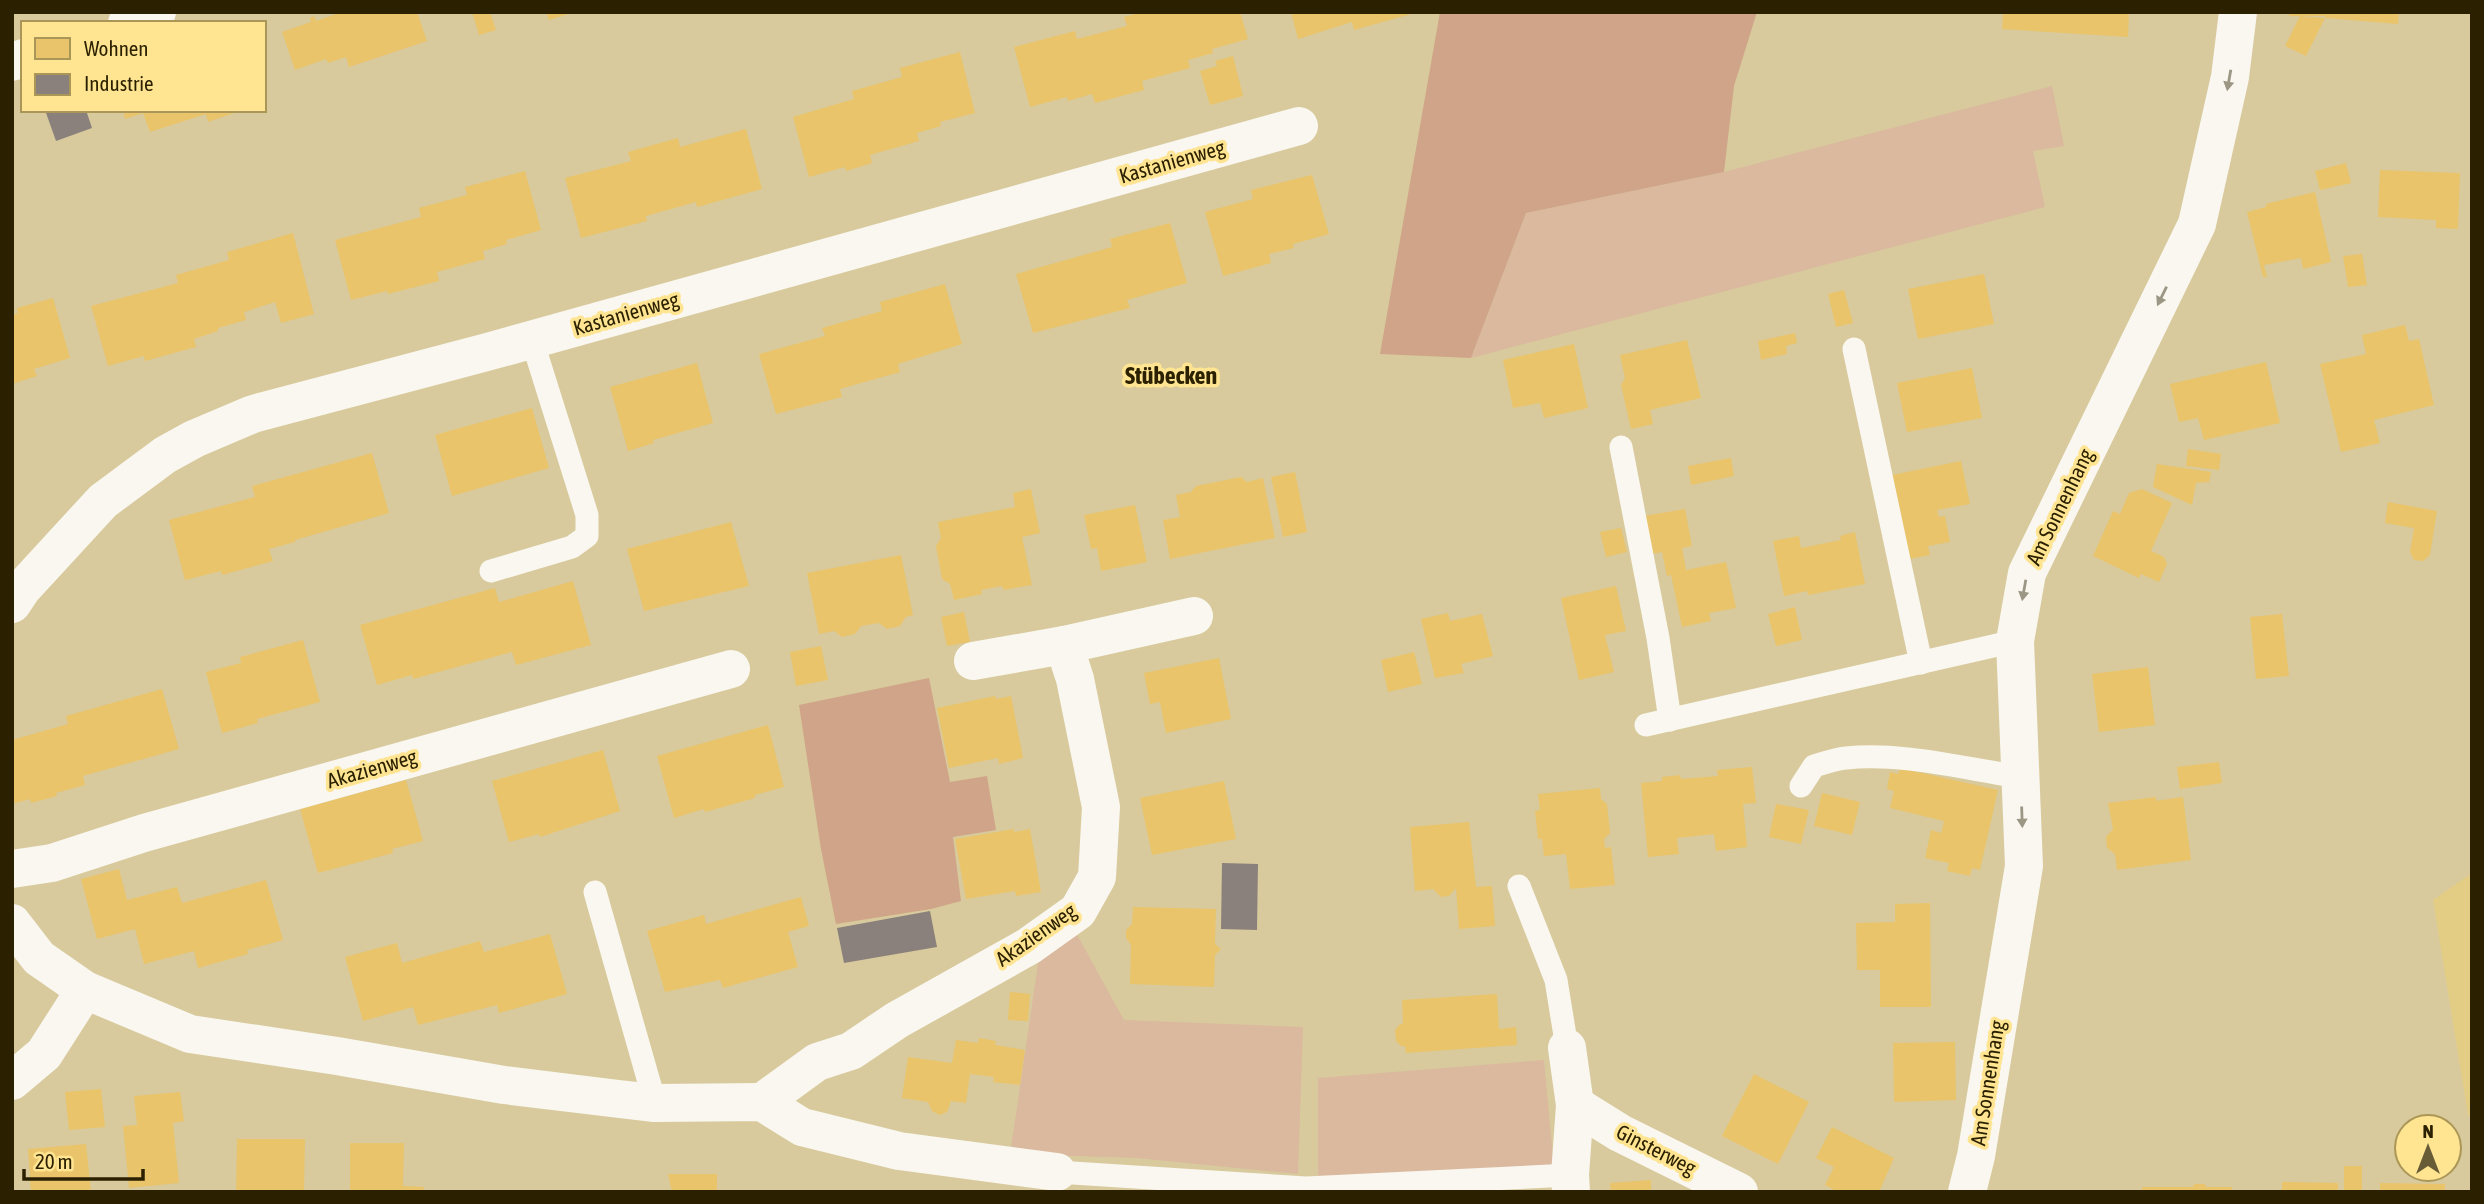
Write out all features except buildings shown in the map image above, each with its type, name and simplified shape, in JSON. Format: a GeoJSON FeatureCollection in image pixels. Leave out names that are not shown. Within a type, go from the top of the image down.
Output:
{"type":"FeatureCollection","features":[{"type":"Feature","properties":{"kind":"street"},"geometry":{"type":"LineString","coordinates":[[132,21],[157,12]]}},
{"type":"Feature","properties":{"kind":"street","name":"Am Sonnenhang"},"geometry":{"type":"LineString","coordinates":[[1968,1192],[2024,866],[2015,641],[2027,573],[2197,224],[2230,77],[2238,12]]}},
{"type":"Feature","properties":{"kind":"street","name":"Kastanienweg"},"geometry":{"type":"LineString","coordinates":[[12,604],[22,589],[103,501],[165,455],[194,439],[253,414],[532,340],[1299,126]]}},
{"type":"Feature","properties":{"kind":"street"},"geometry":{"type":"LineString","coordinates":[[973,662],[1194,616]]}},
{"type":"Feature","properties":{"kind":"street","name":"Akazienweg"},"geometry":{"type":"LineString","coordinates":[[762,1102],[817,1062],[851,1051],[897,1020],[1029,946],[1078,911],[1097,877],[1101,807],[1075,679],[1064,645]]}},
{"type":"Feature","properties":{"kind":"street","name":"Akazienweg"},"geometry":{"type":"LineString","coordinates":[[12,869],[52,863],[157,829],[732,669]]}},
{"type":"Feature","properties":{"kind":"street"},"geometry":{"type":"LineString","coordinates":[[12,923],[39,958],[85,990],[190,1034],[504,1084],[655,1103],[762,1102],[802,1127],[899,1151],[1057,1171]]}},
{"type":"Feature","properties":{"kind":"street"},"geometry":{"type":"LineString","coordinates":[[12,1081],[44,1054],[85,990]]}},
{"type":"Feature","properties":{"kind":"street"},"geometry":{"type":"LineString","coordinates":[[1567,1048],[1575,1105],[1571,1184]]}},
{"type":"Feature","properties":{"kind":"street","name":"Ginsterweg"},"geometry":{"type":"LineString","coordinates":[[1575,1105],[1620,1133],[1739,1192]]}},
{"type":"Feature","properties":{"kind":"lane"},"geometry":{"type":"LineString","coordinates":[[491,570],[572,547],[587,536],[587,515],[532,340]]}},
{"type":"Feature","properties":{"kind":"lane"},"geometry":{"type":"LineString","coordinates":[[1854,349],[1921,663]]}},
{"type":"Feature","properties":{"kind":"lane"},"geometry":{"type":"LineString","coordinates":[[1620,447],[1658,638],[1670,720]]}},
{"type":"Feature","properties":{"kind":"lane"},"geometry":{"type":"LineString","coordinates":[[1646,725],[2015,641]]}},
{"type":"Feature","properties":{"kind":"lane"},"geometry":{"type":"LineString","coordinates":[[1801,786],[1814,766],[1843,758],[1865,756],[1907,759],[2021,777]]}},
{"type":"Feature","properties":{"kind":"lane"},"geometry":{"type":"LineString","coordinates":[[1519,886],[1556,980],[1567,1048]]}},
{"type":"Feature","properties":{"kind":"lane"},"geometry":{"type":"LineString","coordinates":[[596,892],[655,1103]]}},
{"type":"Feature","properties":{"kind":"lane"},"geometry":{"type":"LineString","coordinates":[[1057,1171],[1306,1188],[1571,1184]]}},
{"type":"Feature","properties":{"kind":"shaded area"},"geometry":{"type":"Polygon","coordinates":[[[1440,12],[1757,12],[1734,86],[1724,172],[1526,213],[1471,358],[1380,354],[1440,12]]]}},
{"type":"Feature","properties":{"kind":"shaded area"},"geometry":{"type":"Polygon","coordinates":[[[2052,86],[2064,146],[2033,151],[2045,207],[1471,358],[1526,213],[1724,172],[2052,86]]]}},
{"type":"Feature","properties":{"kind":"shaded area"},"geometry":{"type":"Polygon","coordinates":[[[929,678],[950,782],[987,776],[996,830],[953,837],[961,901],[931,909],[836,924],[821,849],[799,705],[929,678]]]}},
{"type":"Feature","properties":{"kind":"shaded area"},"geometry":{"type":"Polygon","coordinates":[[[2472,873],[2472,1118],[2468,1115],[2433,900],[2472,873]]]}},
{"type":"Feature","properties":{"kind":"shaded area"},"geometry":{"type":"Polygon","coordinates":[[[1075,931],[1124,1020],[1303,1027],[1298,1174],[1137,1158],[1045,1155],[1011,1148],[1039,957],[1075,931]]]}},
{"type":"Feature","properties":{"kind":"shaded area"},"geometry":{"type":"Polygon","coordinates":[[[1544,1060],[1554,1168],[1318,1176],[1318,1078],[1544,1060]]]}},
{"type":"Feature","properties":{"kind":"district","name":"Stübecken"},"geometry":{"type":"Point","coordinates":[1171,376]}}]}
